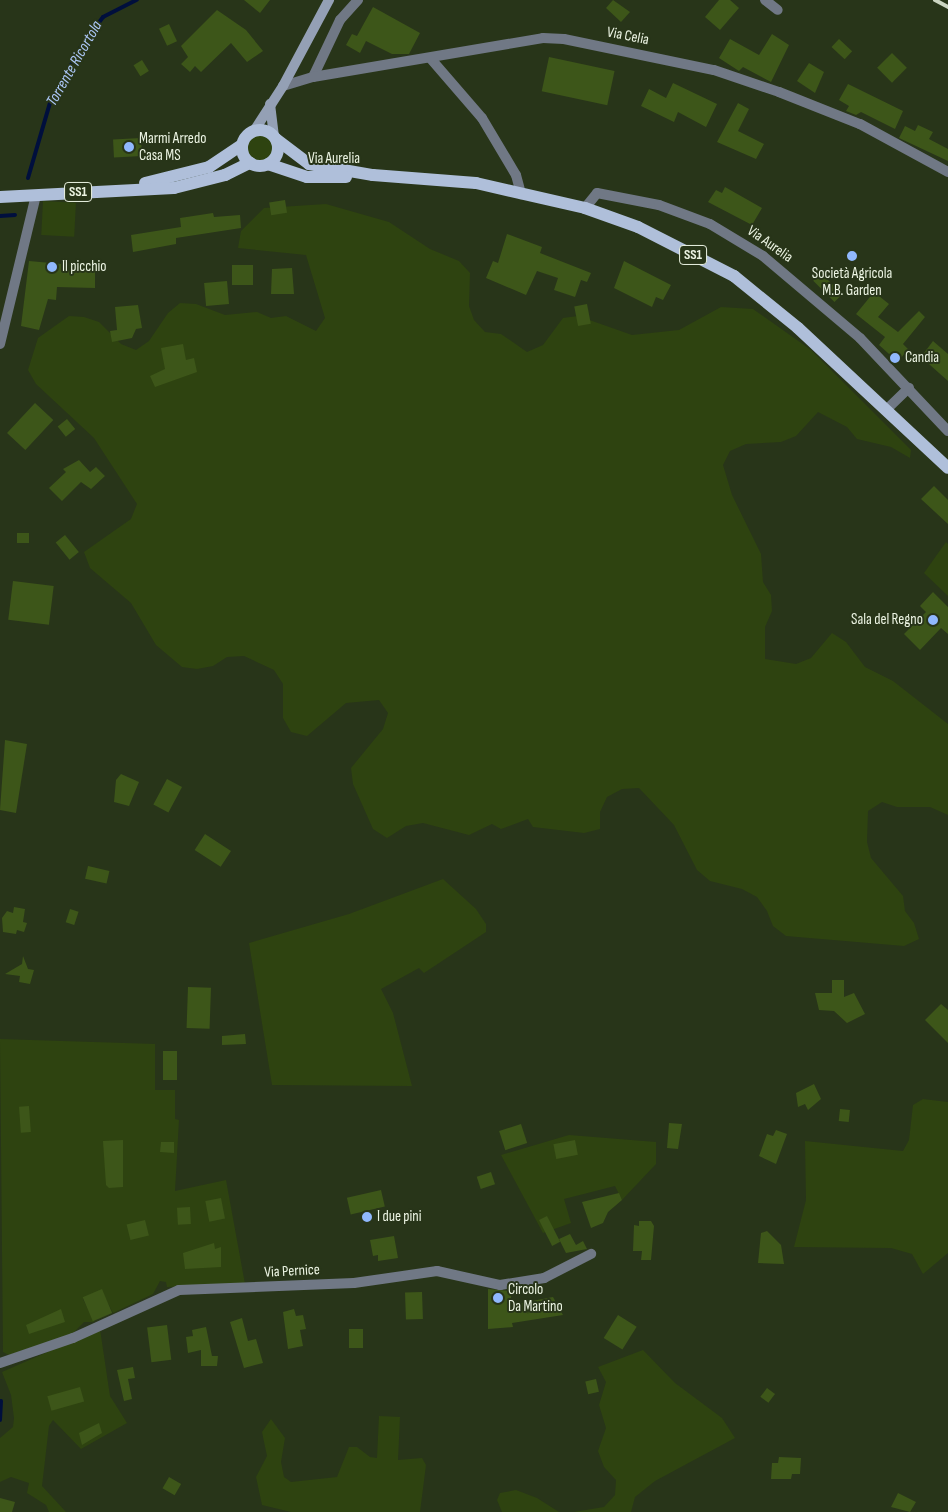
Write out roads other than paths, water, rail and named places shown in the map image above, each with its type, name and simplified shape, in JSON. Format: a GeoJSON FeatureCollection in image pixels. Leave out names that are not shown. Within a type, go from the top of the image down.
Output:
{"type":"FeatureCollection","features":[{"type":"Feature","properties":{"kind":"main road"},"geometry":{"type":"LineString","coordinates":[[263,130],[275,138],[276,156],[268,164],[250,163],[198,183],[121,190],[200,170],[242,145],[254,131],[263,130]]}},
{"type":"Feature","properties":{"kind":"main road","name":"Via Aurelia"},"geometry":{"type":"LineString","coordinates":[[275,138],[309,164],[373,175]]}},
{"type":"Feature","properties":{"kind":"main road"},"geometry":{"type":"LineString","coordinates":[[242,145],[250,163]]}},
{"type":"Feature","properties":{"kind":"main road","name":"Via Aurelia"},"geometry":{"type":"LineString","coordinates":[[268,164],[307,177],[427,176],[584,208],[638,227],[734,276],[798,328],[948,468]]}},
{"type":"Feature","properties":{"kind":"main road","name":"SS1"},"geometry":{"type":"LineString","coordinates":[[0,197],[121,190]]}},
{"type":"Feature","properties":{"kind":"street"},"geometry":{"type":"LineString","coordinates":[[254,131],[283,86],[329,0]]}},
{"type":"Feature","properties":{"kind":"street"},"geometry":{"type":"LineString","coordinates":[[313,77],[336,27],[358,0]]}},
{"type":"Feature","properties":{"kind":"street"},"geometry":{"type":"LineString","coordinates":[[765,0],[778,10]]}},
{"type":"Feature","properties":{"kind":"street","name":"Via Celia"},"geometry":{"type":"LineString","coordinates":[[283,86],[313,77],[431,59],[543,38],[638,53],[714,70],[779,92],[860,124],[948,172]]}},
{"type":"Feature","properties":{"kind":"street"},"geometry":{"type":"LineString","coordinates":[[431,59],[482,118],[516,175],[521,194]]}},
{"type":"Feature","properties":{"kind":"street"},"geometry":{"type":"LineString","coordinates":[[270,104],[275,138]]}},
{"type":"Feature","properties":{"kind":"street","name":"Via Aurelia"},"geometry":{"type":"LineString","coordinates":[[584,208],[597,193],[613,193],[659,205],[710,224],[763,256],[812,295],[909,388],[948,431]]}},
{"type":"Feature","properties":{"kind":"street"},"geometry":{"type":"LineString","coordinates":[[0,344],[36,195]]}},
{"type":"Feature","properties":{"kind":"street"},"geometry":{"type":"LineString","coordinates":[[886,410],[909,388]]}},
{"type":"Feature","properties":{"kind":"street","name":"Via Pernice"},"geometry":{"type":"LineString","coordinates":[[0,1363],[74,1338],[179,1290],[354,1283],[437,1271],[500,1284],[544,1278],[591,1254]]}},
{"type":"Feature","properties":{"kind":"waterway","name":"Torrente Ricortola"},"geometry":{"type":"LineString","coordinates":[[28,178],[50,103],[82,45],[103,17],[137,0]]}},
{"type":"Feature","properties":{"kind":"waterway","name":"Torrente Ricortola"},"geometry":{"type":"LineString","coordinates":[[0,216],[15,215]]}},
{"type":"Feature","properties":{"kind":"waterway","name":"Torrente Ricortola"},"geometry":{"type":"LineString","coordinates":[[0,1420],[1,1401]]}},
{"type":"Feature","properties":{"kind":"railway"},"geometry":{"type":"LineString","coordinates":[[935,0],[948,7]]}},
{"type":"Feature","properties":{"kind":"place","name":"Marmi Arredo Casa MS"},"geometry":{"type":"Point","coordinates":[129,147]}},
{"type":"Feature","properties":{"kind":"place","name":"Società Agricola M.B. Garden"},"geometry":{"type":"Point","coordinates":[852,256]}},
{"type":"Feature","properties":{"kind":"place","name":"Il picchio"},"geometry":{"type":"Point","coordinates":[52,267]}},
{"type":"Feature","properties":{"kind":"place","name":"Candia"},"geometry":{"type":"Point","coordinates":[895,358]}},
{"type":"Feature","properties":{"kind":"place","name":"Sala del Regno"},"geometry":{"type":"Point","coordinates":[933,620]}},
{"type":"Feature","properties":{"kind":"place","name":"I due pini"},"geometry":{"type":"Point","coordinates":[367,1217]}},
{"type":"Feature","properties":{"kind":"place","name":"Circolo Da Martino"},"geometry":{"type":"Point","coordinates":[498,1298]}}]}
